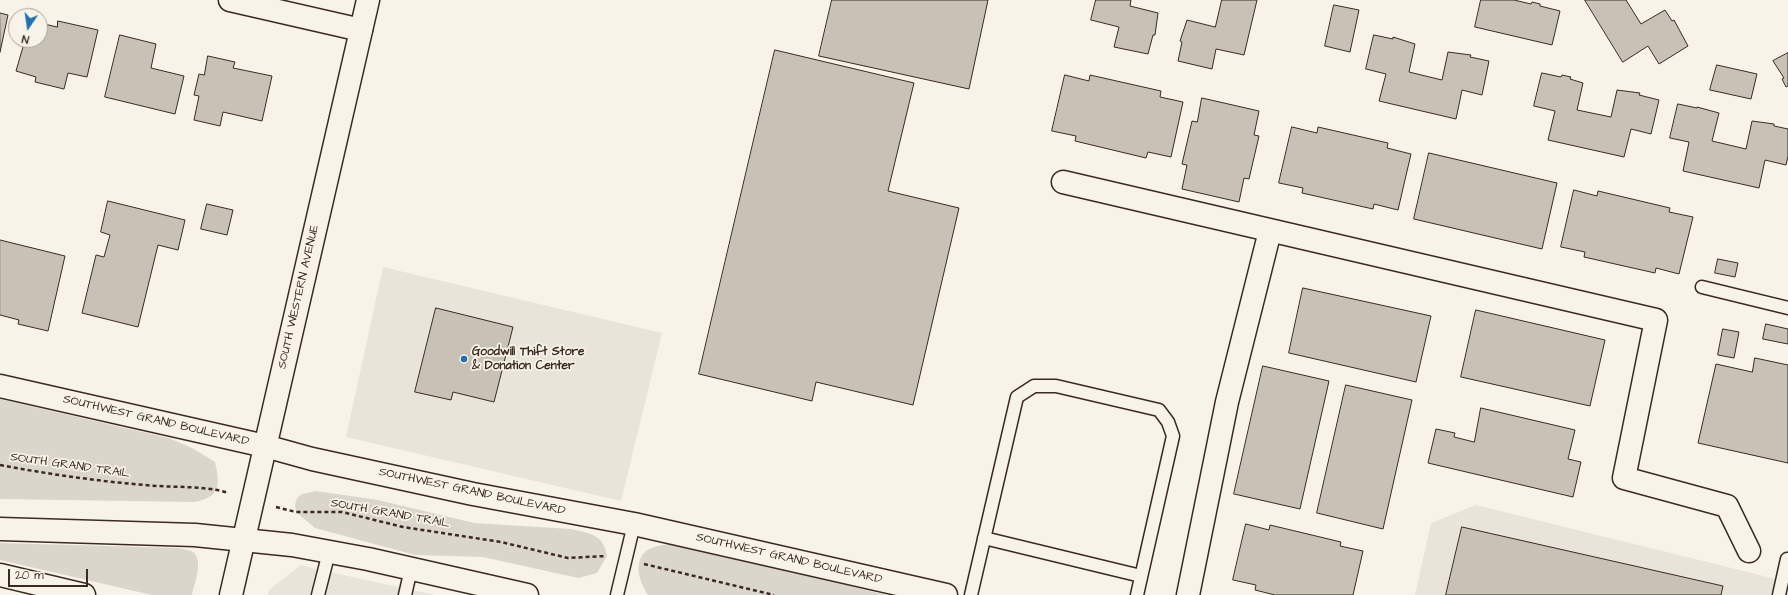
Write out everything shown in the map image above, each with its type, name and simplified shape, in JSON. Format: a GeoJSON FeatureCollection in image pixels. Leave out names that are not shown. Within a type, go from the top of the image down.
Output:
{"type":"FeatureCollection","features":[{"type":"Feature","properties":{"kind":"street"},"geometry":{"type":"LineString","coordinates":[[230,0],[361,30]]}},
{"type":"Feature","properties":{"kind":"street","name":"SOUTH WESTERN AVENUE"},"geometry":{"type":"LineString","coordinates":[[231,595],[368,0]]}},
{"type":"Feature","properties":{"kind":"street"},"geometry":{"type":"LineString","coordinates":[[1063,182],[1656,320],[1624,478],[1727,506],[1749,551]]}},
{"type":"Feature","properties":{"kind":"street"},"geometry":{"type":"LineString","coordinates":[[1188,595],[1227,402],[1270,231]]}},
{"type":"Feature","properties":{"kind":"street","name":"SOUTHWEST GRAND BOULEVARD"},"geometry":{"type":"LineString","coordinates":[[0,386],[265,446],[312,459],[473,494],[634,524],[946,595]]}},
{"type":"Feature","properties":{"kind":"street"},"geometry":{"type":"LineString","coordinates":[[0,530],[195,534],[292,545],[411,569],[527,595]]}},
{"type":"Feature","properties":{"kind":"street"},"geometry":{"type":"LineString","coordinates":[[0,576],[61,592],[84,595]]}},
{"type":"Feature","properties":{"kind":"lane"},"geometry":{"type":"LineString","coordinates":[[1702,287],[1788,308]]}},
{"type":"Feature","properties":{"kind":"lane"},"geometry":{"type":"LineString","coordinates":[[971,595],[1017,397],[1034,386],[1056,386],[1159,410],[1168,422],[1173,436],[1137,595]]}},
{"type":"Feature","properties":{"kind":"lane"},"geometry":{"type":"LineString","coordinates":[[616,595],[634,524]]}},
{"type":"Feature","properties":{"kind":"lane"},"geometry":{"type":"LineString","coordinates":[[984,538],[1141,576]]}},
{"type":"Feature","properties":{"kind":"lane"},"geometry":{"type":"LineString","coordinates":[[318,595],[329,552]]}},
{"type":"Feature","properties":{"kind":"lane"},"geometry":{"type":"LineString","coordinates":[[1779,595],[1787,559]]}},
{"type":"Feature","properties":{"kind":"lane"},"geometry":{"type":"LineString","coordinates":[[405,595],[411,569]]}},
{"type":"Feature","properties":{"kind":"path","name":"SOUTH GRAND TRAIL"},"geometry":{"type":"LineString","coordinates":[[0,465],[85,479],[162,487],[218,490],[252,501],[296,512],[342,512],[403,526],[501,542],[568,558],[596,556],[625,560],[774,595]]}},
{"type":"Feature","properties":{"kind":"shaded area"},"geometry":{"type":"Polygon","coordinates":[[[383,267],[662,333],[621,501],[346,437],[383,267]]]}},
{"type":"Feature","properties":{"kind":"shaded area"},"geometry":{"type":"Polygon","coordinates":[[[0,399],[169,438],[192,448],[215,462],[218,477],[216,489],[209,497],[194,502],[0,499],[0,399]]]}},
{"type":"Feature","properties":{"kind":"shaded area"},"geometry":{"type":"Polygon","coordinates":[[[316,491],[378,500],[474,523],[578,530],[599,539],[603,543],[607,556],[597,573],[578,578],[483,557],[415,555],[315,528],[296,512],[295,505],[297,498],[302,494],[316,491]]]}},
{"type":"Feature","properties":{"kind":"shaded area"},"geometry":{"type":"Polygon","coordinates":[[[1476,505],[1788,582],[1788,595],[1415,595],[1431,523],[1476,505]]]}},
{"type":"Feature","properties":{"kind":"shaded area"},"geometry":{"type":"Polygon","coordinates":[[[0,543],[178,548],[192,551],[198,561],[198,567],[192,595],[152,595],[0,560],[0,543]]]}},
{"type":"Feature","properties":{"kind":"shaded area"},"geometry":{"type":"Polygon","coordinates":[[[675,543],[886,595],[648,595],[642,585],[639,574],[639,562],[641,557],[645,552],[652,548],[675,543]]]}},
{"type":"Feature","properties":{"kind":"shaded area"},"geometry":{"type":"Polygon","coordinates":[[[301,565],[435,595],[268,595],[269,590],[301,565]]]}},
{"type":"Feature","properties":{"kind":"building"},"geometry":{"type":"Polygon","coordinates":[[[832,0],[988,0],[969,89],[819,56],[832,0]]]}},
{"type":"Feature","properties":{"kind":"building"},"geometry":{"type":"Polygon","coordinates":[[[1096,0],[1131,0],[1130,6],[1158,13],[1155,35],[1153,35],[1148,54],[1114,47],[1119,27],[1091,20],[1096,0]]]}},
{"type":"Feature","properties":{"kind":"building"},"geometry":{"type":"Polygon","coordinates":[[[1222,0],[1257,0],[1244,55],[1216,49],[1212,69],[1178,61],[1182,42],[1180,41],[1187,20],[1215,27],[1222,0]]]}},
{"type":"Feature","properties":{"kind":"building"},"geometry":{"type":"Polygon","coordinates":[[[1481,0],[1514,0],[1531,4],[1532,2],[1540,4],[1540,6],[1560,11],[1552,45],[1475,27],[1481,0]]]}},
{"type":"Feature","properties":{"kind":"building"},"geometry":{"type":"Polygon","coordinates":[[[1585,0],[1626,0],[1641,24],[1665,10],[1672,21],[1674,20],[1688,46],[1659,64],[1648,46],[1623,62],[1585,0]]]}},
{"type":"Feature","properties":{"kind":"building"},"geometry":{"type":"Polygon","coordinates":[[[1334,5],[1359,10],[1350,52],[1325,46],[1334,5]]]}},
{"type":"Feature","properties":{"kind":"building"},"geometry":{"type":"Polygon","coordinates":[[[0,13],[8,15],[0,52],[0,13]]]}},
{"type":"Feature","properties":{"kind":"building"},"geometry":{"type":"Polygon","coordinates":[[[58,21],[98,30],[87,77],[68,73],[64,89],[35,82],[36,77],[16,71],[23,48],[48,48],[48,25],[57,27],[58,21]]]}},
{"type":"Feature","properties":{"kind":"building"},"geometry":{"type":"Polygon","coordinates":[[[120,35],[156,44],[151,68],[184,76],[175,114],[105,97],[120,35]]]}},
{"type":"Feature","properties":{"kind":"building"},"geometry":{"type":"Polygon","coordinates":[[[1374,35],[1393,39],[1393,37],[1415,44],[1409,72],[1442,80],[1448,52],[1471,55],[1470,57],[1489,61],[1482,95],[1462,90],[1456,119],[1379,101],[1386,74],[1366,69],[1374,35]]]}},
{"type":"Feature","properties":{"kind":"building"},"geometry":{"type":"Polygon","coordinates":[[[775,50],[914,83],[888,191],[959,208],[913,405],[816,382],[812,401],[699,374],[775,50]]]}},
{"type":"Feature","properties":{"kind":"building"},"geometry":{"type":"Polygon","coordinates":[[[1788,53],[1788,86],[1786,87],[1782,79],[1784,78],[1773,61],[1788,53]]]}},
{"type":"Feature","properties":{"kind":"building"},"geometry":{"type":"Polygon","coordinates":[[[208,56],[235,62],[233,68],[272,76],[262,121],[223,112],[220,126],[194,120],[199,96],[194,95],[199,74],[204,75],[208,56]]]}},
{"type":"Feature","properties":{"kind":"building"},"geometry":{"type":"Polygon","coordinates":[[[1717,65],[1757,74],[1751,99],[1710,90],[1717,65]]]}},
{"type":"Feature","properties":{"kind":"building"},"geometry":{"type":"Polygon","coordinates":[[[1542,73],[1561,77],[1562,75],[1571,77],[1570,79],[1583,83],[1577,110],[1611,117],[1617,90],[1640,93],[1639,95],[1659,100],[1651,134],[1631,129],[1624,157],[1548,140],[1555,111],[1534,106],[1542,73]]]}},
{"type":"Feature","properties":{"kind":"building"},"geometry":{"type":"Polygon","coordinates":[[[1065,75],[1089,81],[1090,75],[1161,91],[1160,97],[1183,102],[1171,157],[1148,152],[1146,158],[1075,141],[1076,136],[1052,131],[1065,75]]]}},
{"type":"Feature","properties":{"kind":"building"},"geometry":{"type":"Polygon","coordinates":[[[1202,98],[1259,111],[1254,135],[1259,136],[1249,179],[1244,178],[1239,202],[1182,189],[1187,165],[1182,164],[1192,121],[1197,122],[1202,98]]]}},
{"type":"Feature","properties":{"kind":"building"},"geometry":{"type":"Polygon","coordinates":[[[1678,104],[1719,113],[1712,141],[1746,149],[1752,121],[1774,124],[1774,126],[1788,129],[1788,156],[1786,165],[1765,160],[1759,188],[1683,171],[1689,142],[1670,138],[1678,104]]]}},
{"type":"Feature","properties":{"kind":"building"},"geometry":{"type":"Polygon","coordinates":[[[1292,127],[1317,133],[1318,127],[1388,143],[1387,148],[1411,154],[1398,210],[1374,204],[1373,209],[1302,193],[1303,188],[1279,183],[1292,127]]]}},
{"type":"Feature","properties":{"kind":"building"},"geometry":{"type":"Polygon","coordinates":[[[1429,153],[1557,183],[1542,249],[1414,219],[1429,153]]]}},
{"type":"Feature","properties":{"kind":"building"},"geometry":{"type":"Polygon","coordinates":[[[1574,190],[1597,196],[1598,191],[1670,208],[1669,212],[1693,217],[1679,274],[1656,268],[1655,273],[1584,257],[1585,252],[1561,247],[1574,190]]]}},
{"type":"Feature","properties":{"kind":"building"},"geometry":{"type":"Polygon","coordinates":[[[108,201],[185,220],[178,250],[158,245],[138,327],[82,313],[96,255],[104,257],[110,235],[101,232],[108,201]]]}},
{"type":"Feature","properties":{"kind":"building"},"geometry":{"type":"Polygon","coordinates":[[[207,204],[233,210],[227,235],[201,229],[207,204]]]}},
{"type":"Feature","properties":{"kind":"building"},"geometry":{"type":"Polygon","coordinates":[[[0,240],[65,256],[48,331],[18,324],[19,320],[0,315],[0,240]]]}},
{"type":"Feature","properties":{"kind":"building"},"geometry":{"type":"Polygon","coordinates":[[[1718,259],[1738,263],[1735,277],[1715,273],[1718,259]]]}},
{"type":"Feature","properties":{"kind":"building"},"geometry":{"type":"Polygon","coordinates":[[[1303,288],[1431,316],[1416,382],[1289,353],[1303,288]]]}},
{"type":"Feature","properties":{"kind":"building","name":"Goodwill Thift Store & Donation Center"},"geometry":{"type":"Polygon","coordinates":[[[436,308],[513,327],[494,402],[453,392],[451,400],[415,392],[436,308]]]}},
{"type":"Feature","properties":{"kind":"building"},"geometry":{"type":"Polygon","coordinates":[[[1476,310],[1605,340],[1590,406],[1461,377],[1476,310]]]}},
{"type":"Feature","properties":{"kind":"building"},"geometry":{"type":"Polygon","coordinates":[[[1766,324],[1788,329],[1788,344],[1763,339],[1766,324]]]}},
{"type":"Feature","properties":{"kind":"building"},"geometry":{"type":"Polygon","coordinates":[[[1723,329],[1739,332],[1734,358],[1718,355],[1723,329]]]}},
{"type":"Feature","properties":{"kind":"building"},"geometry":{"type":"Polygon","coordinates":[[[1755,358],[1788,365],[1788,463],[1698,443],[1716,364],[1752,372],[1755,358]]]}},
{"type":"Feature","properties":{"kind":"building"},"geometry":{"type":"Polygon","coordinates":[[[1263,366],[1329,381],[1300,509],[1234,494],[1263,366]]]}},
{"type":"Feature","properties":{"kind":"building"},"geometry":{"type":"Polygon","coordinates":[[[1346,385],[1412,400],[1383,529],[1317,513],[1346,385]]]}},
{"type":"Feature","properties":{"kind":"building"},"geometry":{"type":"Polygon","coordinates":[[[1481,408],[1575,430],[1568,459],[1581,462],[1573,497],[1428,463],[1436,429],[1455,433],[1454,437],[1474,442],[1481,408]]]}},
{"type":"Feature","properties":{"kind":"building"},"geometry":{"type":"Polygon","coordinates":[[[1246,524],[1269,530],[1270,525],[1341,542],[1340,546],[1363,551],[1353,595],[1275,595],[1255,590],[1256,585],[1233,580],[1246,524]]]}},
{"type":"Feature","properties":{"kind":"building"},"geometry":{"type":"Polygon","coordinates":[[[1462,527],[1723,586],[1721,595],[1446,595],[1462,527]]]}},
{"type":"Feature","properties":{"kind":"place","name":"Goodwill Thift Store & Donation Center"},"geometry":{"type":"Point","coordinates":[464,359]}}]}
